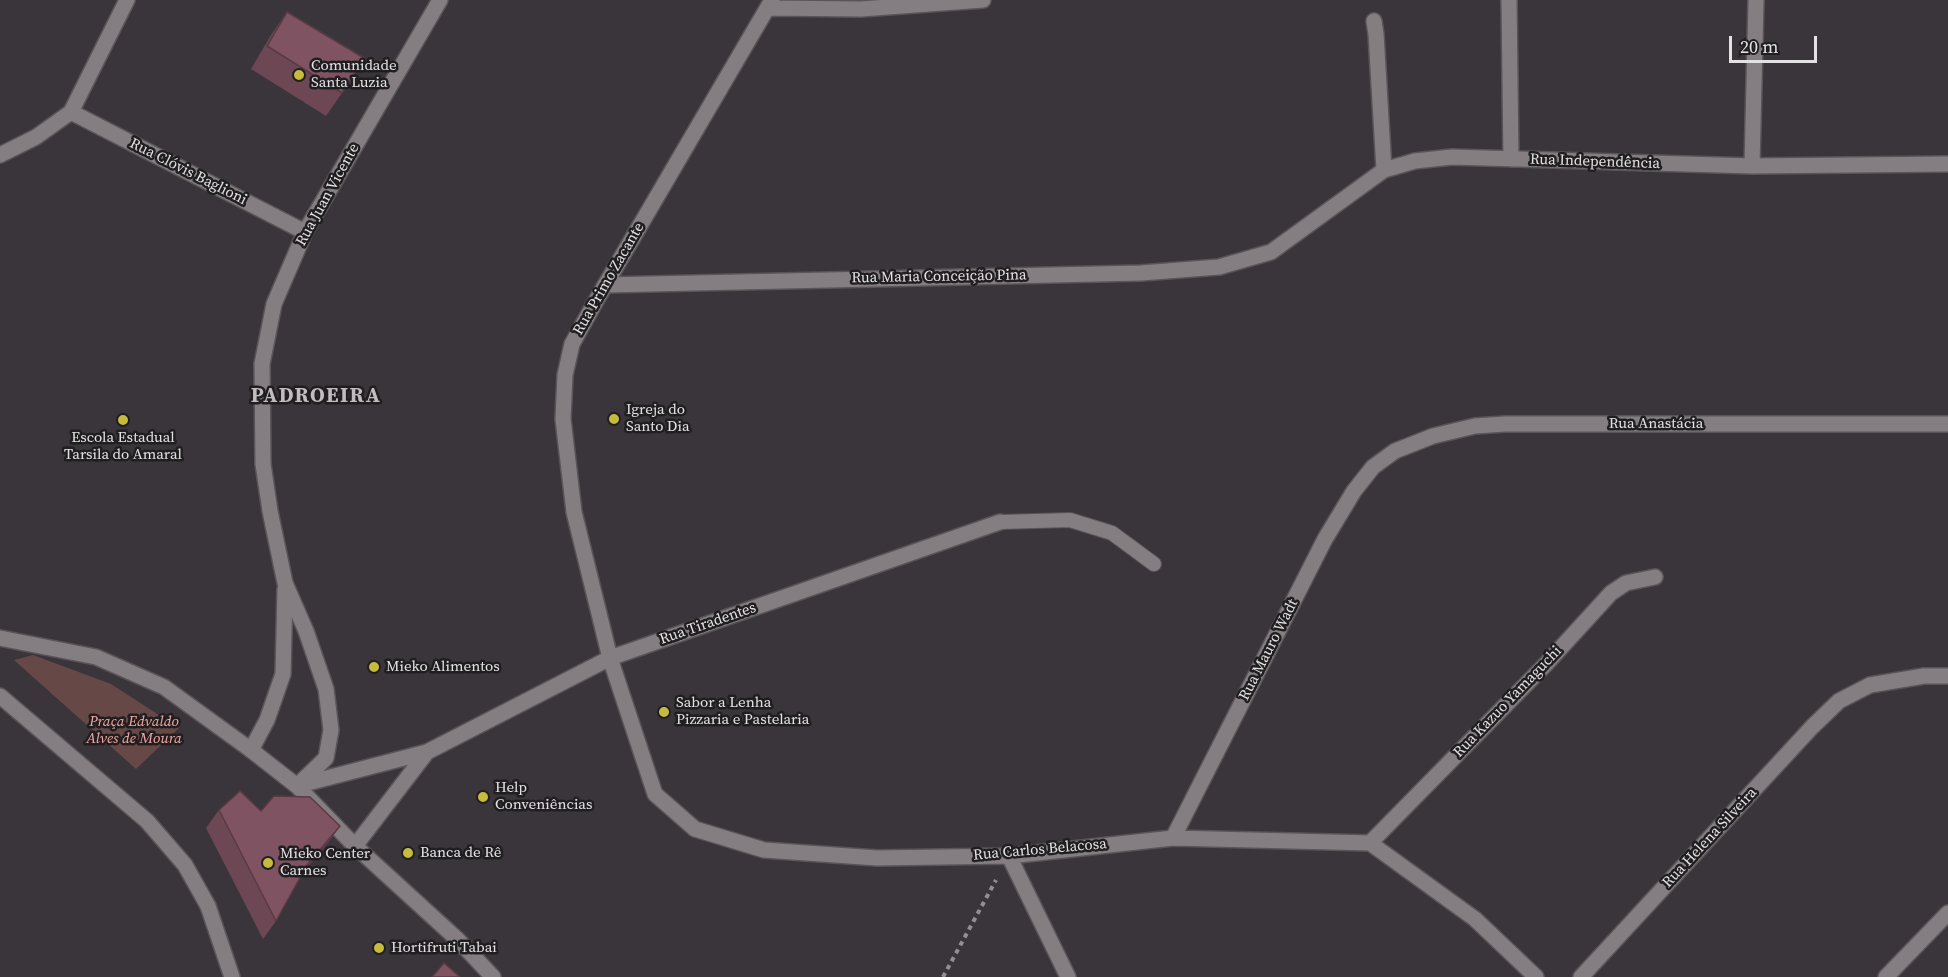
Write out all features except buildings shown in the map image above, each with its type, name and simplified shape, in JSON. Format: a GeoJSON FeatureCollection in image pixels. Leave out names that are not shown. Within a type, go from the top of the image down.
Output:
{"type":"FeatureCollection","features":[{"type":"Feature","properties":{"kind":"street"},"geometry":{"type":"LineString","coordinates":[[0,155],[36,137],[71,112],[127,0]]}},
{"type":"Feature","properties":{"kind":"street","name":"Rua Juan Vicente"},"geometry":{"type":"LineString","coordinates":[[297,786],[326,758],[331,730],[326,689],[306,631],[285,583],[270,511],[263,464],[262,364],[274,304],[305,232],[440,0]]}},
{"type":"Feature","properties":{"kind":"street"},"geometry":{"type":"LineString","coordinates":[[847,0],[861,9]]}},
{"type":"Feature","properties":{"kind":"street"},"geometry":{"type":"LineString","coordinates":[[770,4],[861,9],[983,0]]}},
{"type":"Feature","properties":{"kind":"street"},"geometry":{"type":"LineString","coordinates":[[1509,0],[1511,159]]}},
{"type":"Feature","properties":{"kind":"street"},"geometry":{"type":"LineString","coordinates":[[1752,166],[1756,0]]}},
{"type":"Feature","properties":{"kind":"street","name":"Rua Primo Zacante"},"geometry":{"type":"LineString","coordinates":[[610,658],[574,512],[563,418],[565,375],[573,344],[605,285],[770,4]]}},
{"type":"Feature","properties":{"kind":"street"},"geometry":{"type":"LineString","coordinates":[[1374,21],[1384,170]]}},
{"type":"Feature","properties":{"kind":"street","name":"Rua Clóvis Baglioni"},"geometry":{"type":"LineString","coordinates":[[71,112],[305,232]]}},
{"type":"Feature","properties":{"kind":"street","name":"Rua Independência"},"geometry":{"type":"LineString","coordinates":[[1271,252],[1384,170],[1415,161],[1452,157],[1752,166],[1948,164]]}},
{"type":"Feature","properties":{"kind":"street","name":"Rua Maria Conceição Pina"},"geometry":{"type":"LineString","coordinates":[[605,285],[1141,273],[1219,267],[1271,252]]}},
{"type":"Feature","properties":{"kind":"street","name":"Rua Anastácia"},"geometry":{"type":"LineString","coordinates":[[1373,467],[1395,451],[1433,436],[1474,426],[1504,424],[1948,424]]}},
{"type":"Feature","properties":{"kind":"street","name":"Rua Mauro Wadt"},"geometry":{"type":"LineString","coordinates":[[1173,838],[1325,539],[1354,491],[1373,467]]}},
{"type":"Feature","properties":{"kind":"street","name":"Rua Tiradentes"},"geometry":{"type":"LineString","coordinates":[[297,786],[427,752],[610,658],[1000,522]]}},
{"type":"Feature","properties":{"kind":"street","name":"Rua Kazuo Yamaguchi"},"geometry":{"type":"LineString","coordinates":[[1370,843],[1611,593],[1626,583],[1654,577]]}},
{"type":"Feature","properties":{"kind":"street","name":"Rua Juan Vicente"},"geometry":{"type":"LineString","coordinates":[[251,750],[267,720],[283,674],[285,583]]}},
{"type":"Feature","properties":{"kind":"street"},"geometry":{"type":"LineString","coordinates":[[0,638],[96,657],[164,687],[297,786],[355,846],[457,939],[492,977]]}},
{"type":"Feature","properties":{"kind":"street","name":"Rua Carlos Belacosa"},"geometry":{"type":"LineString","coordinates":[[610,658],[654,794],[695,828],[764,850],[877,858],[1009,856],[1173,838],[1370,843]]}},
{"type":"Feature","properties":{"kind":"street","name":"Rua Helena Silveira"},"geometry":{"type":"LineString","coordinates":[[1581,977],[1812,727],[1839,701],[1870,685],[1924,676],[1948,676]]}},
{"type":"Feature","properties":{"kind":"street"},"geometry":{"type":"LineString","coordinates":[[0,696],[147,821],[185,865],[208,906],[232,977]]}},
{"type":"Feature","properties":{"kind":"street","name":"Rua Tiradentes"},"geometry":{"type":"LineString","coordinates":[[355,846],[427,752]]}},
{"type":"Feature","properties":{"kind":"street"},"geometry":{"type":"LineString","coordinates":[[1370,843],[1475,919],[1536,977]]}},
{"type":"Feature","properties":{"kind":"street"},"geometry":{"type":"LineString","coordinates":[[1009,856],[1068,977]]}},
{"type":"Feature","properties":{"kind":"street"},"geometry":{"type":"LineString","coordinates":[[1886,977],[1948,912]]}},
{"type":"Feature","properties":{"kind":"lane"},"geometry":{"type":"LineString","coordinates":[[1000,522],[1070,520],[1112,533],[1154,564]]}},
{"type":"Feature","properties":{"kind":"path"},"geometry":{"type":"LineString","coordinates":[[943,977],[1009,856]]}},
{"type":"Feature","properties":{"kind":"green space","name":"Praça Edvaldo Alves de Moura"},"geometry":{"type":"Polygon","coordinates":[[[33,655],[111,684],[179,728],[136,769],[14,660],[33,655]]]}},
{"type":"Feature","properties":{"kind":"place","name":"Comunidade Santa Luzia"},"geometry":{"type":"Point","coordinates":[299,75]}},
{"type":"Feature","properties":{"kind":"place","name":"Igreja do Santo Dia"},"geometry":{"type":"Point","coordinates":[614,419]}},
{"type":"Feature","properties":{"kind":"place","name":"Escola Estadual Tarsila do Amaral"},"geometry":{"type":"Point","coordinates":[123,420]}},
{"type":"Feature","properties":{"kind":"place","name":"Mieko Alimentos"},"geometry":{"type":"Point","coordinates":[374,667]}},
{"type":"Feature","properties":{"kind":"place","name":"Sabor a Lenha Pizzaria e Pastelaria"},"geometry":{"type":"Point","coordinates":[664,712]}},
{"type":"Feature","properties":{"kind":"place","name":"Help Conveniências"},"geometry":{"type":"Point","coordinates":[483,797]}},
{"type":"Feature","properties":{"kind":"place","name":"Banca de Rê"},"geometry":{"type":"Point","coordinates":[408,853]}},
{"type":"Feature","properties":{"kind":"place","name":"Mieko Center Carnes"},"geometry":{"type":"Point","coordinates":[268,863]}},
{"type":"Feature","properties":{"kind":"place","name":"Hortifruti Tabai"},"geometry":{"type":"Point","coordinates":[379,948]}},
{"type":"Feature","properties":{"kind":"district","name":"PADROEIRA"},"geometry":{"type":"Point","coordinates":[316,397]}}]}
